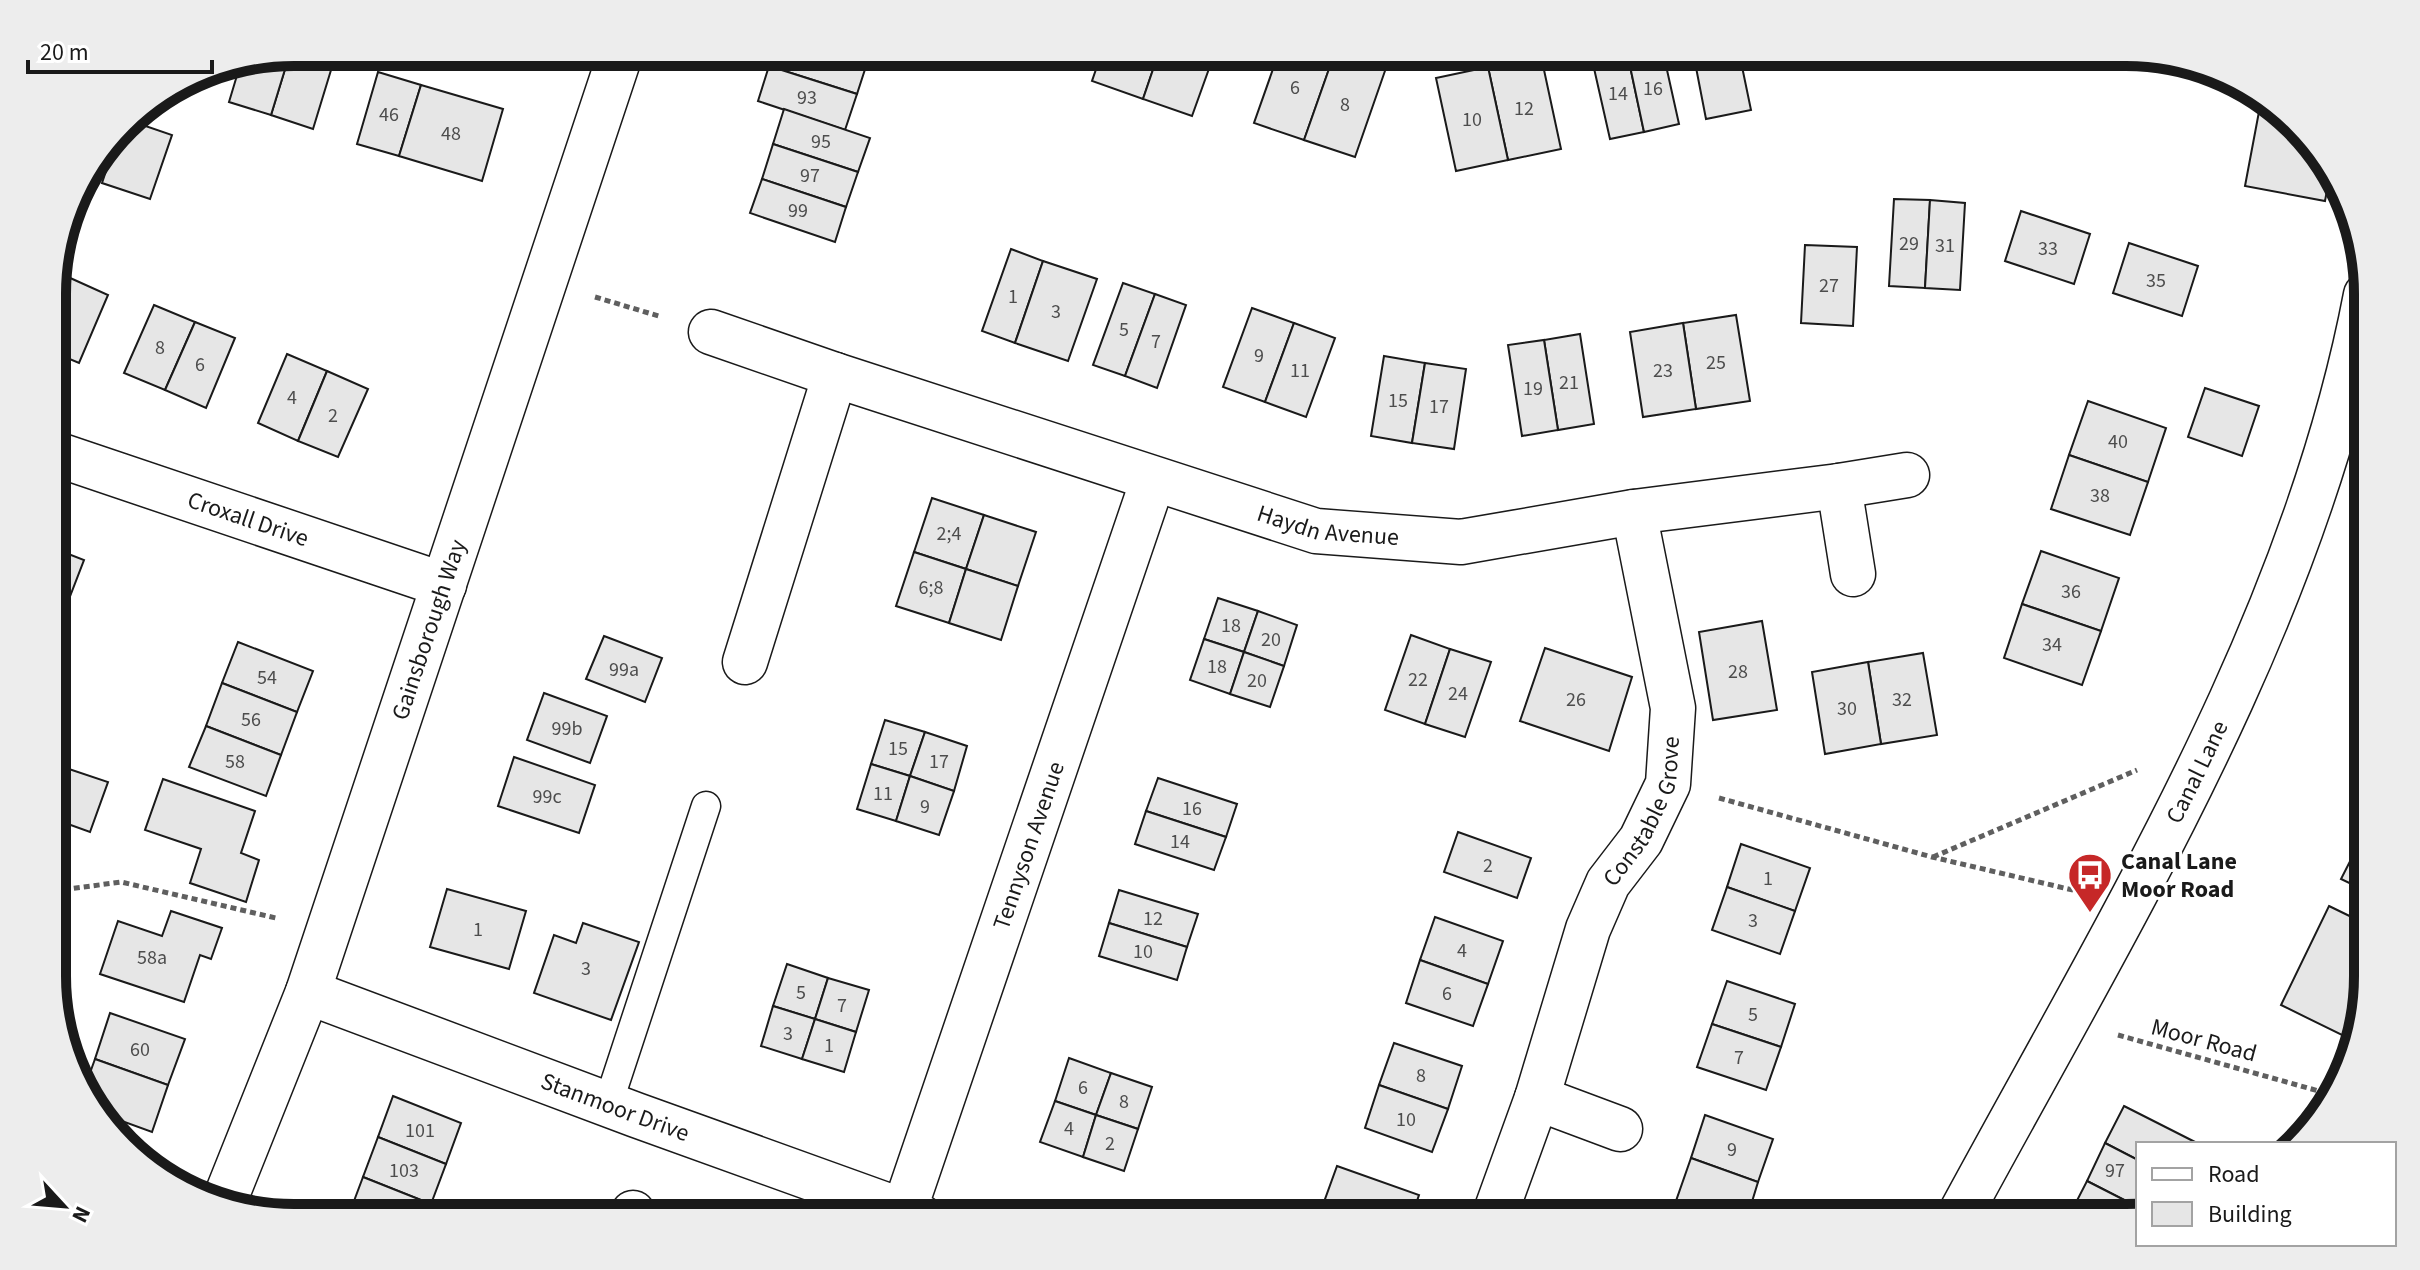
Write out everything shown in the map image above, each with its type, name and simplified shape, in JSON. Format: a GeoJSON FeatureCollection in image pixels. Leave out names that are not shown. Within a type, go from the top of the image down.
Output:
{"type":"FeatureCollection","features":[{"type":"Feature","properties":{"kind":"street","name":"Gainsborough Way"},"geometry":{"type":"LineString","coordinates":[[227,1194],[308,992],[616,66]]}},
{"type":"Feature","properties":{"kind":"street","name":"Haydn Avenue"},"geometry":{"type":"LineString","coordinates":[[711,332],[1153,480],[1316,531],[1461,542],[1634,512],[1907,475]]}},
{"type":"Feature","properties":{"kind":"street","name":"Canal Lane"},"geometry":{"type":"LineString","coordinates":[[1966,1204],[2131,904],[2264,626],[2324,460],[2354,342]]}},
{"type":"Feature","properties":{"kind":"street"},"geometry":{"type":"LineString","coordinates":[[745,662],[835,375]]}},
{"type":"Feature","properties":{"kind":"street","name":"Croxall Drive"},"geometry":{"type":"LineString","coordinates":[[66,457],[444,585]]}},
{"type":"Feature","properties":{"kind":"street","name":"Tennyson Avenue"},"geometry":{"type":"LineString","coordinates":[[916,1204],[1153,480]]}},
{"type":"Feature","properties":{"kind":"street"},"geometry":{"type":"LineString","coordinates":[[1839,486],[1853,574]]}},
{"type":"Feature","properties":{"kind":"street","name":"Constable Grove"},"geometry":{"type":"LineString","coordinates":[[1499,1204],[1537,1098],[1588,929],[1608,883],[1641,840],[1668,784],[1673,708],[1634,512]]}},
{"type":"Feature","properties":{"kind":"street","name":"Stanmoor Drive"},"geometry":{"type":"LineString","coordinates":[[308,992],[885,1204]]}},
{"type":"Feature","properties":{"kind":"street"},"geometry":{"type":"LineString","coordinates":[[1537,1098],[1620,1129]]}},
{"type":"Feature","properties":{"kind":"lane"},"geometry":{"type":"LineString","coordinates":[[608,1104],[706,806]]}},
{"type":"Feature","properties":{"kind":"path"},"geometry":{"type":"LineString","coordinates":[[545,282],[711,332]]}},
{"type":"Feature","properties":{"kind":"path"},"geometry":{"type":"LineString","coordinates":[[1932,857],[2212,738]]}},
{"type":"Feature","properties":{"kind":"path"},"geometry":{"type":"LineString","coordinates":[[1668,784],[1932,857],[2131,904]]}},
{"type":"Feature","properties":{"kind":"path"},"geometry":{"type":"LineString","coordinates":[[66,889],[121,882],[328,930]]}},
{"type":"Feature","properties":{"kind":"path","name":"Moor Road"},"geometry":{"type":"LineString","coordinates":[[2065,1020],[2322,1092]]}},
{"type":"Feature","properties":{"kind":"building"},"geometry":{"type":"Polygon","coordinates":[[[286,66],[332,66],[313,129],[271,115],[286,66]]]}},
{"type":"Feature","properties":{"kind":"building"},"geometry":{"type":"Polygon","coordinates":[[[286,66],[271,115],[229,102],[238,73],[286,66]]]}},
{"type":"Feature","properties":{"kind":"building"},"geometry":{"type":"Polygon","coordinates":[[[769,66],[866,66],[857,94],[769,66]]]}},
{"type":"Feature","properties":{"kind":"building"},"geometry":{"type":"Polygon","coordinates":[[[769,66],[857,94],[845,130],[758,101],[769,66]]]}},
{"type":"Feature","properties":{"kind":"building"},"geometry":{"type":"Polygon","coordinates":[[[1097,66],[1154,66],[1143,99],[1092,81],[1097,66]]]}},
{"type":"Feature","properties":{"kind":"building"},"geometry":{"type":"Polygon","coordinates":[[[1154,66],[1210,66],[1192,116],[1143,99],[1154,66]]]}},
{"type":"Feature","properties":{"kind":"building"},"geometry":{"type":"Polygon","coordinates":[[[1274,66],[1330,66],[1304,140],[1254,123],[1274,66]]]}},
{"type":"Feature","properties":{"kind":"building"},"geometry":{"type":"Polygon","coordinates":[[[1330,66],[1386,68],[1355,157],[1304,140],[1330,66]]]}},
{"type":"Feature","properties":{"kind":"building"},"geometry":{"type":"Polygon","coordinates":[[[1543,66],[1561,149],[1508,160],[1488,67],[1543,66]]]}},
{"type":"Feature","properties":{"kind":"building"},"geometry":{"type":"Polygon","coordinates":[[[1593,66],[1630,66],[1644,132],[1610,139],[1593,66]]]}},
{"type":"Feature","properties":{"kind":"building"},"geometry":{"type":"Polygon","coordinates":[[[1630,66],[1666,66],[1679,124],[1644,132],[1630,66]]]}},
{"type":"Feature","properties":{"kind":"building"},"geometry":{"type":"Polygon","coordinates":[[[1696,66],[1742,66],[1751,110],[1706,119],[1696,66]]]}},
{"type":"Feature","properties":{"kind":"building"},"geometry":{"type":"Polygon","coordinates":[[[1488,67],[1508,160],[1456,171],[1436,78],[1488,67]]]}},
{"type":"Feature","properties":{"kind":"building"},"geometry":{"type":"Polygon","coordinates":[[[378,72],[421,85],[399,156],[357,144],[378,72]]]}},
{"type":"Feature","properties":{"kind":"building"},"geometry":{"type":"Polygon","coordinates":[[[421,85],[503,109],[482,181],[399,156],[421,85]]]}},
{"type":"Feature","properties":{"kind":"building"},"geometry":{"type":"Polygon","coordinates":[[[784,109],[870,138],[858,172],[773,144],[784,109]]]}},
{"type":"Feature","properties":{"kind":"building"},"geometry":{"type":"Polygon","coordinates":[[[2259,109],[2307,155],[2328,187],[2325,201],[2245,186],[2259,109]]]}},
{"type":"Feature","properties":{"kind":"building"},"geometry":{"type":"Polygon","coordinates":[[[141,125],[172,135],[150,199],[102,183],[110,160],[141,125]]]}},
{"type":"Feature","properties":{"kind":"building"},"geometry":{"type":"Polygon","coordinates":[[[773,144],[858,172],[846,207],[762,179],[773,144]]]}},
{"type":"Feature","properties":{"kind":"building"},"geometry":{"type":"Polygon","coordinates":[[[762,179],[846,207],[835,242],[750,213],[762,179]]]}},
{"type":"Feature","properties":{"kind":"building"},"geometry":{"type":"Polygon","coordinates":[[[1894,199],[1930,200],[1925,288],[1889,286],[1894,199]]]}},
{"type":"Feature","properties":{"kind":"building"},"geometry":{"type":"Polygon","coordinates":[[[1930,200],[1965,203],[1960,290],[1925,288],[1930,200]]]}},
{"type":"Feature","properties":{"kind":"building"},"geometry":{"type":"Polygon","coordinates":[[[2021,211],[2090,234],[2074,284],[2005,261],[2021,211]]]}},
{"type":"Feature","properties":{"kind":"building"},"geometry":{"type":"Polygon","coordinates":[[[2129,243],[2198,266],[2182,316],[2113,293],[2129,243]]]}},
{"type":"Feature","properties":{"kind":"building"},"geometry":{"type":"Polygon","coordinates":[[[1805,245],[1857,247],[1853,326],[1801,323],[1805,245]]]}},
{"type":"Feature","properties":{"kind":"building"},"geometry":{"type":"Polygon","coordinates":[[[1011,249],[1043,261],[1015,343],[982,331],[1011,249]]]}},
{"type":"Feature","properties":{"kind":"building"},"geometry":{"type":"Polygon","coordinates":[[[1043,261],[1097,279],[1068,361],[1015,343],[1043,261]]]}},
{"type":"Feature","properties":{"kind":"building"},"geometry":{"type":"Polygon","coordinates":[[[68,277],[108,295],[79,363],[66,358],[68,277]]]}},
{"type":"Feature","properties":{"kind":"building"},"geometry":{"type":"Polygon","coordinates":[[[1123,283],[1155,294],[1125,376],[1093,365],[1123,283]]]}},
{"type":"Feature","properties":{"kind":"building"},"geometry":{"type":"Polygon","coordinates":[[[1155,294],[1186,305],[1157,388],[1125,376],[1155,294]]]}},
{"type":"Feature","properties":{"kind":"building"},"geometry":{"type":"Polygon","coordinates":[[[154,305],[195,322],[165,390],[124,373],[154,305]]]}},
{"type":"Feature","properties":{"kind":"building"},"geometry":{"type":"Polygon","coordinates":[[[1252,308],[1294,323],[1265,402],[1223,387],[1252,308]]]}},
{"type":"Feature","properties":{"kind":"building"},"geometry":{"type":"Polygon","coordinates":[[[1736,315],[1750,401],[1696,409],[1683,323],[1736,315]]]}},
{"type":"Feature","properties":{"kind":"building"},"geometry":{"type":"Polygon","coordinates":[[[195,322],[235,338],[206,408],[165,390],[195,322]]]}},
{"type":"Feature","properties":{"kind":"building"},"geometry":{"type":"Polygon","coordinates":[[[1294,323],[1335,338],[1306,417],[1265,402],[1294,323]]]}},
{"type":"Feature","properties":{"kind":"building"},"geometry":{"type":"Polygon","coordinates":[[[1683,323],[1696,409],[1643,417],[1630,332],[1683,323]]]}},
{"type":"Feature","properties":{"kind":"building"},"geometry":{"type":"Polygon","coordinates":[[[1580,334],[1594,424],[1558,430],[1544,340],[1580,334]]]}},
{"type":"Feature","properties":{"kind":"building"},"geometry":{"type":"Polygon","coordinates":[[[1544,340],[1558,430],[1522,436],[1508,345],[1544,340]]]}},
{"type":"Feature","properties":{"kind":"building"},"geometry":{"type":"Polygon","coordinates":[[[287,354],[327,371],[298,441],[258,423],[287,354]]]}},
{"type":"Feature","properties":{"kind":"building"},"geometry":{"type":"Polygon","coordinates":[[[1384,356],[1425,363],[1412,443],[1371,436],[1384,356]]]}},
{"type":"Feature","properties":{"kind":"building"},"geometry":{"type":"Polygon","coordinates":[[[1425,363],[1466,369],[1454,449],[1412,443],[1425,363]]]}},
{"type":"Feature","properties":{"kind":"building"},"geometry":{"type":"Polygon","coordinates":[[[327,371],[368,389],[338,457],[298,441],[327,371]]]}},
{"type":"Feature","properties":{"kind":"building"},"geometry":{"type":"Polygon","coordinates":[[[2205,388],[2259,406],[2242,456],[2188,437],[2205,388]]]}},
{"type":"Feature","properties":{"kind":"building"},"geometry":{"type":"Polygon","coordinates":[[[2088,401],[2166,428],[2148,482],[2069,455],[2088,401]]]}},
{"type":"Feature","properties":{"kind":"building"},"geometry":{"type":"Polygon","coordinates":[[[2069,455],[2148,482],[2130,535],[2051,509],[2069,455]]]}},
{"type":"Feature","properties":{"kind":"building"},"geometry":{"type":"Polygon","coordinates":[[[932,498],[984,515],[966,569],[914,552],[932,498]]]}},
{"type":"Feature","properties":{"kind":"building"},"geometry":{"type":"Polygon","coordinates":[[[984,515],[1036,532],[1018,586],[966,569],[984,515]]]}},
{"type":"Feature","properties":{"kind":"building"},"geometry":{"type":"Polygon","coordinates":[[[2041,551],[2119,578],[2101,631],[2022,604],[2041,551]]]}},
{"type":"Feature","properties":{"kind":"building"},"geometry":{"type":"Polygon","coordinates":[[[914,552],[966,569],[949,623],[896,606],[914,552]]]}},
{"type":"Feature","properties":{"kind":"building"},"geometry":{"type":"Polygon","coordinates":[[[66,553],[84,560],[66,607],[66,553]]]}},
{"type":"Feature","properties":{"kind":"building"},"geometry":{"type":"Polygon","coordinates":[[[966,569],[1018,586],[1001,640],[949,623],[966,569]]]}},
{"type":"Feature","properties":{"kind":"building"},"geometry":{"type":"Polygon","coordinates":[[[1218,598],[1258,611],[1244,652],[1204,639],[1218,598]]]}},
{"type":"Feature","properties":{"kind":"building"},"geometry":{"type":"Polygon","coordinates":[[[2022,604],[2101,631],[2082,685],[2004,658],[2022,604]]]}},
{"type":"Feature","properties":{"kind":"building"},"geometry":{"type":"Polygon","coordinates":[[[1258,611],[1297,625],[1284,666],[1244,652],[1258,611]]]}},
{"type":"Feature","properties":{"kind":"building"},"geometry":{"type":"Polygon","coordinates":[[[1762,621],[1777,710],[1713,720],[1699,632],[1762,621]]]}},
{"type":"Feature","properties":{"kind":"building"},"geometry":{"type":"Polygon","coordinates":[[[1411,635],[1450,649],[1425,724],[1385,710],[1411,635]]]}},
{"type":"Feature","properties":{"kind":"building"},"geometry":{"type":"Polygon","coordinates":[[[604,636],[662,658],[645,702],[586,679],[604,636]]]}},
{"type":"Feature","properties":{"kind":"building"},"geometry":{"type":"Polygon","coordinates":[[[1204,639],[1244,652],[1230,694],[1190,680],[1204,639]]]}},
{"type":"Feature","properties":{"kind":"building"},"geometry":{"type":"Polygon","coordinates":[[[238,642],[313,671],[297,712],[222,683],[238,642]]]}},
{"type":"Feature","properties":{"kind":"building"},"geometry":{"type":"Polygon","coordinates":[[[1545,648],[1632,677],[1609,751],[1520,721],[1545,648]]]}},
{"type":"Feature","properties":{"kind":"building"},"geometry":{"type":"Polygon","coordinates":[[[1450,649],[1491,662],[1465,737],[1425,724],[1450,649]]]}},
{"type":"Feature","properties":{"kind":"building"},"geometry":{"type":"Polygon","coordinates":[[[1244,652],[1284,666],[1270,707],[1230,694],[1244,652]]]}},
{"type":"Feature","properties":{"kind":"building"},"geometry":{"type":"Polygon","coordinates":[[[1923,653],[1937,735],[1881,744],[1868,662],[1923,653]]]}},
{"type":"Feature","properties":{"kind":"building"},"geometry":{"type":"Polygon","coordinates":[[[1868,662],[1881,744],[1825,754],[1812,672],[1868,662]]]}},
{"type":"Feature","properties":{"kind":"building"},"geometry":{"type":"Polygon","coordinates":[[[222,683],[297,712],[281,755],[206,726],[222,683]]]}},
{"type":"Feature","properties":{"kind":"building"},"geometry":{"type":"Polygon","coordinates":[[[544,693],[607,716],[590,763],[527,740],[544,693]]]}},
{"type":"Feature","properties":{"kind":"building"},"geometry":{"type":"Polygon","coordinates":[[[885,720],[925,732],[910,776],[871,764],[885,720]]]}},
{"type":"Feature","properties":{"kind":"building"},"geometry":{"type":"Polygon","coordinates":[[[206,726],[281,755],[266,796],[189,767],[206,726]]]}},
{"type":"Feature","properties":{"kind":"building"},"geometry":{"type":"Polygon","coordinates":[[[925,732],[967,746],[954,791],[910,776],[925,732]]]}},
{"type":"Feature","properties":{"kind":"building"},"geometry":{"type":"Polygon","coordinates":[[[514,757],[595,785],[579,833],[498,806],[514,757]]]}},
{"type":"Feature","properties":{"kind":"building"},"geometry":{"type":"Polygon","coordinates":[[[871,764],[910,776],[896,821],[857,809],[871,764]]]}},
{"type":"Feature","properties":{"kind":"building"},"geometry":{"type":"Polygon","coordinates":[[[66,768],[108,782],[90,832],[66,823],[66,768]]]}},
{"type":"Feature","properties":{"kind":"building"},"geometry":{"type":"Polygon","coordinates":[[[910,776],[954,791],[939,835],[896,821],[910,776]]]}},
{"type":"Feature","properties":{"kind":"building"},"geometry":{"type":"Polygon","coordinates":[[[1158,778],[1237,804],[1226,837],[1146,811],[1158,778]]]}},
{"type":"Feature","properties":{"kind":"building"},"geometry":{"type":"Polygon","coordinates":[[[163,779],[255,811],[241,853],[259,860],[246,902],[190,883],[201,849],[145,830],[163,779]]]}},
{"type":"Feature","properties":{"kind":"building"},"geometry":{"type":"Polygon","coordinates":[[[1146,811],[1226,837],[1214,870],[1135,844],[1146,811]]]}},
{"type":"Feature","properties":{"kind":"building"},"geometry":{"type":"Polygon","coordinates":[[[1458,832],[1531,858],[1517,898],[1444,872],[1458,832]]]}},
{"type":"Feature","properties":{"kind":"building"},"geometry":{"type":"Polygon","coordinates":[[[1741,844],[1810,868],[1795,911],[1727,887],[1741,844]]]}},
{"type":"Feature","properties":{"kind":"building"},"geometry":{"type":"Polygon","coordinates":[[[2354,853],[2354,885],[2341,879],[2354,853]]]}},
{"type":"Feature","properties":{"kind":"building"},"geometry":{"type":"Polygon","coordinates":[[[1727,887],[1795,911],[1780,954],[1712,930],[1727,887]]]}},
{"type":"Feature","properties":{"kind":"building"},"geometry":{"type":"Polygon","coordinates":[[[447,889],[526,911],[509,969],[430,947],[447,889]]]}},
{"type":"Feature","properties":{"kind":"building"},"geometry":{"type":"Polygon","coordinates":[[[1119,890],[1198,914],[1187,947],[1109,923],[1119,890]]]}},
{"type":"Feature","properties":{"kind":"building"},"geometry":{"type":"Polygon","coordinates":[[[2329,906],[2354,918],[2352,1006],[2344,1036],[2281,1005],[2329,906]]]}},
{"type":"Feature","properties":{"kind":"building"},"geometry":{"type":"Polygon","coordinates":[[[171,911],[222,928],[211,959],[200,955],[184,1002],[100,974],[118,921],[162,936],[171,911]]]}},
{"type":"Feature","properties":{"kind":"building"},"geometry":{"type":"Polygon","coordinates":[[[1435,917],[1503,941],[1488,984],[1420,960],[1435,917]]]}},
{"type":"Feature","properties":{"kind":"building"},"geometry":{"type":"Polygon","coordinates":[[[583,923],[639,942],[611,1020],[534,993],[554,935],[576,943],[583,923]]]}},
{"type":"Feature","properties":{"kind":"building"},"geometry":{"type":"Polygon","coordinates":[[[1109,923],[1187,947],[1177,980],[1099,956],[1109,923]]]}},
{"type":"Feature","properties":{"kind":"building"},"geometry":{"type":"Polygon","coordinates":[[[1420,960],[1488,984],[1473,1026],[1406,1003],[1420,960]]]}},
{"type":"Feature","properties":{"kind":"building"},"geometry":{"type":"Polygon","coordinates":[[[787,964],[828,978],[815,1019],[773,1006],[787,964]]]}},
{"type":"Feature","properties":{"kind":"building"},"geometry":{"type":"Polygon","coordinates":[[[828,978],[869,990],[856,1032],[815,1019],[828,978]]]}},
{"type":"Feature","properties":{"kind":"building"},"geometry":{"type":"Polygon","coordinates":[[[1727,981],[1795,1004],[1781,1047],[1712,1024],[1727,981]]]}},
{"type":"Feature","properties":{"kind":"building"},"geometry":{"type":"Polygon","coordinates":[[[773,1006],[815,1019],[802,1059],[761,1046],[773,1006]]]}},
{"type":"Feature","properties":{"kind":"building"},"geometry":{"type":"Polygon","coordinates":[[[110,1013],[185,1039],[168,1085],[95,1059],[110,1013]]]}},
{"type":"Feature","properties":{"kind":"building"},"geometry":{"type":"Polygon","coordinates":[[[815,1019],[856,1032],[844,1072],[802,1059],[815,1019]]]}},
{"type":"Feature","properties":{"kind":"building"},"geometry":{"type":"Polygon","coordinates":[[[1712,1024],[1781,1047],[1766,1090],[1697,1067],[1712,1024]]]}},
{"type":"Feature","properties":{"kind":"building"},"geometry":{"type":"Polygon","coordinates":[[[1394,1043],[1462,1066],[1448,1109],[1379,1085],[1394,1043]]]}},
{"type":"Feature","properties":{"kind":"building"},"geometry":{"type":"Polygon","coordinates":[[[1069,1058],[1111,1073],[1096,1115],[1055,1101],[1069,1058]]]}},
{"type":"Feature","properties":{"kind":"building"},"geometry":{"type":"Polygon","coordinates":[[[95,1059],[168,1085],[152,1132],[117,1119],[89,1076],[95,1059]]]}},
{"type":"Feature","properties":{"kind":"building"},"geometry":{"type":"Polygon","coordinates":[[[1111,1073],[1152,1087],[1138,1129],[1096,1115],[1111,1073]]]}},
{"type":"Feature","properties":{"kind":"building"},"geometry":{"type":"Polygon","coordinates":[[[1379,1085],[1448,1109],[1432,1152],[1365,1128],[1379,1085]]]}},
{"type":"Feature","properties":{"kind":"building"},"geometry":{"type":"Polygon","coordinates":[[[393,1096],[461,1123],[446,1164],[378,1137],[393,1096]]]}},
{"type":"Feature","properties":{"kind":"building"},"geometry":{"type":"Polygon","coordinates":[[[1055,1101],[1096,1115],[1083,1157],[1040,1142],[1055,1101]]]}},
{"type":"Feature","properties":{"kind":"building"},"geometry":{"type":"Polygon","coordinates":[[[2124,1106],[2195,1142],[2136,1142],[2136,1159],[2105,1143],[2124,1106]]]}},
{"type":"Feature","properties":{"kind":"building"},"geometry":{"type":"Polygon","coordinates":[[[1096,1115],[1138,1129],[1124,1171],[1083,1157],[1096,1115]]]}},
{"type":"Feature","properties":{"kind":"building"},"geometry":{"type":"Polygon","coordinates":[[[1705,1115],[1773,1139],[1758,1182],[1691,1158],[1705,1115]]]}},
{"type":"Feature","properties":{"kind":"building"},"geometry":{"type":"Polygon","coordinates":[[[378,1137],[446,1164],[431,1204],[363,1177],[378,1137]]]}},
{"type":"Feature","properties":{"kind":"building"},"geometry":{"type":"Polygon","coordinates":[[[2105,1143],[2136,1159],[2136,1204],[2132,1204],[2087,1181],[2105,1143]]]}},
{"type":"Feature","properties":{"kind":"building"},"geometry":{"type":"Polygon","coordinates":[[[1691,1158],[1758,1182],[1751,1204],[1684,1204],[1676,1201],[1691,1158]]]}},
{"type":"Feature","properties":{"kind":"building"},"geometry":{"type":"Polygon","coordinates":[[[1337,1166],[1419,1195],[1416,1204],[1324,1202],[1337,1166]]]}},
{"type":"Feature","properties":{"kind":"building"},"geometry":{"type":"Polygon","coordinates":[[[363,1177],[431,1204],[353,1204],[363,1177]]]}},
{"type":"Feature","properties":{"kind":"building"},"geometry":{"type":"Polygon","coordinates":[[[2087,1181],[2132,1204],[2075,1204],[2087,1181]]]}},
{"type":"Feature","properties":{"kind":"place","name":"Canal Lane Moor Road"},"geometry":{"type":"Point","coordinates":[2090,914]}}]}
